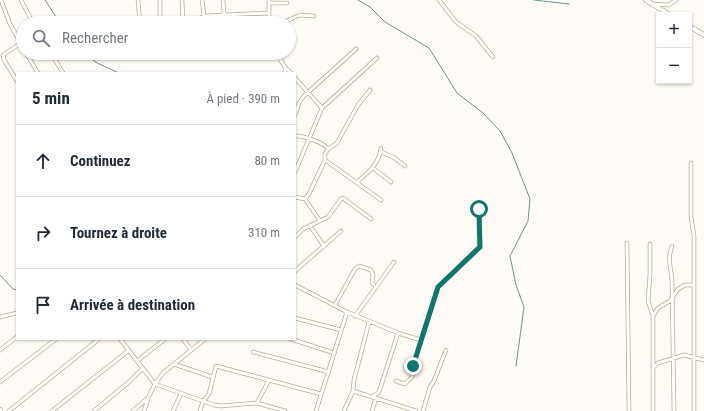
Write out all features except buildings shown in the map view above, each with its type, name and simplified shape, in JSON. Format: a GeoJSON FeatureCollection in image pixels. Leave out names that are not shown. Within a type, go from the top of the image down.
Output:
{"type":"FeatureCollection","features":[{"type":"Feature","properties":{"kind":"street"},"geometry":{"type":"LineString","coordinates":[[1,0],[5,14],[16,36]]}},
{"type":"Feature","properties":{"kind":"street"},"geometry":{"type":"LineString","coordinates":[[21,0],[30,16]]}},
{"type":"Feature","properties":{"kind":"street"},"geometry":{"type":"LineString","coordinates":[[138,0],[139,16]]}},
{"type":"Feature","properties":{"kind":"street"},"geometry":{"type":"LineString","coordinates":[[160,0],[160,16]]}},
{"type":"Feature","properties":{"kind":"street"},"geometry":{"type":"LineString","coordinates":[[182,0],[183,16]]}},
{"type":"Feature","properties":{"kind":"street"},"geometry":{"type":"LineString","coordinates":[[202,0],[204,16],[268,13]]}},
{"type":"Feature","properties":{"kind":"street"},"geometry":{"type":"LineString","coordinates":[[223,0],[224,14]]}},
{"type":"Feature","properties":{"kind":"street"},"geometry":{"type":"LineString","coordinates":[[439,0],[456,22],[476,36],[493,57]]}},
{"type":"Feature","properties":{"kind":"street"},"geometry":{"type":"LineString","coordinates":[[646,0],[665,12]]}},
{"type":"Feature","properties":{"kind":"street"},"geometry":{"type":"LineString","coordinates":[[652,4],[669,5],[676,0]]}},
{"type":"Feature","properties":{"kind":"street"},"geometry":{"type":"LineString","coordinates":[[268,16],[269,2],[287,3]]}},
{"type":"Feature","properties":{"kind":"street"},"geometry":{"type":"LineString","coordinates":[[296,18],[300,16],[314,16]]}},
{"type":"Feature","properties":{"kind":"street"},"geometry":{"type":"LineString","coordinates":[[692,28],[704,34]]}},
{"type":"Feature","properties":{"kind":"street"},"geometry":{"type":"LineString","coordinates":[[16,47],[3,55],[4,60],[16,79]]}},
{"type":"Feature","properties":{"kind":"street"},"geometry":{"type":"LineString","coordinates":[[296,112],[301,100],[356,49]]}},
{"type":"Feature","properties":{"kind":"street"},"geometry":{"type":"LineString","coordinates":[[296,169],[322,108],[377,58]]}},
{"type":"Feature","properties":{"kind":"street"},"geometry":{"type":"LineString","coordinates":[[30,60],[37,72]]}},
{"type":"Feature","properties":{"kind":"street"},"geometry":{"type":"LineString","coordinates":[[55,60],[62,72]]}},
{"type":"Feature","properties":{"kind":"street"},"geometry":{"type":"LineString","coordinates":[[280,60],[290,72]]}},
{"type":"Feature","properties":{"kind":"street"},"geometry":{"type":"LineString","coordinates":[[285,67],[285,72]]}},
{"type":"Feature","properties":{"kind":"street"},"geometry":{"type":"LineString","coordinates":[[296,79],[322,108]]}},
{"type":"Feature","properties":{"kind":"street"},"geometry":{"type":"LineString","coordinates":[[305,199],[309,194],[325,160],[325,154],[328,149],[338,143],[358,105],[370,90]]}},
{"type":"Feature","properties":{"kind":"street"},"geometry":{"type":"LineString","coordinates":[[296,136],[323,144],[328,149]]}},
{"type":"Feature","properties":{"kind":"street"},"geometry":{"type":"LineString","coordinates":[[357,182],[373,168],[378,161],[381,150],[405,166]]}},
{"type":"Feature","properties":{"kind":"street"},"geometry":{"type":"LineString","coordinates":[[325,160],[381,200]]}},
{"type":"Feature","properties":{"kind":"street"},"geometry":{"type":"LineString","coordinates":[[691,163],[691,217],[694,236],[694,411]]}},
{"type":"Feature","properties":{"kind":"street"},"geometry":{"type":"LineString","coordinates":[[373,168],[391,182]]}},
{"type":"Feature","properties":{"kind":"street"},"geometry":{"type":"LineString","coordinates":[[296,197],[305,199],[320,221]]}},
{"type":"Feature","properties":{"kind":"street"},"geometry":{"type":"LineString","coordinates":[[296,236],[310,226],[328,217],[340,199],[343,198],[371,219]]}},
{"type":"Feature","properties":{"kind":"street"},"geometry":{"type":"LineString","coordinates":[[396,381],[405,384],[412,377],[421,340],[438,287],[480,247],[479,209]]}},
{"type":"Feature","properties":{"kind":"street"},"geometry":{"type":"LineString","coordinates":[[310,226],[324,246]]}},
{"type":"Feature","properties":{"kind":"street"},"geometry":{"type":"LineString","coordinates":[[296,270],[341,231]]}},
{"type":"Feature","properties":{"kind":"street"},"geometry":{"type":"LineString","coordinates":[[627,243],[629,411]]}},
{"type":"Feature","properties":{"kind":"street"},"geometry":{"type":"LineString","coordinates":[[650,244],[648,301],[653,316],[653,411]]}},
{"type":"Feature","properties":{"kind":"street"},"geometry":{"type":"LineString","coordinates":[[672,246],[669,262],[672,298],[674,411]]}},
{"type":"Feature","properties":{"kind":"street"},"geometry":{"type":"LineString","coordinates":[[355,316],[394,262]]}},
{"type":"Feature","properties":{"kind":"street"},"geometry":{"type":"LineString","coordinates":[[335,305],[355,269],[359,266],[371,270],[373,275],[372,283],[376,287]]}},
{"type":"Feature","properties":{"kind":"street"},"geometry":{"type":"LineString","coordinates":[[653,316],[658,308],[669,302],[674,292],[682,286],[693,285]]}},
{"type":"Feature","properties":{"kind":"street"},"geometry":{"type":"LineString","coordinates":[[296,286],[355,316],[398,333],[421,340]]}},
{"type":"Feature","properties":{"kind":"street"},"geometry":{"type":"LineString","coordinates":[[316,411],[347,312]]}},
{"type":"Feature","properties":{"kind":"street"},"geometry":{"type":"LineString","coordinates":[[0,317],[16,313]]}},
{"type":"Feature","properties":{"kind":"street"},"geometry":{"type":"LineString","coordinates":[[345,318],[351,314]]}},
{"type":"Feature","properties":{"kind":"street"},"geometry":{"type":"LineString","coordinates":[[296,318],[341,330]]}},
{"type":"Feature","properties":{"kind":"street"},"geometry":{"type":"LineString","coordinates":[[344,411],[353,390],[354,380],[369,322]]}},
{"type":"Feature","properties":{"kind":"street"},"geometry":{"type":"LineString","coordinates":[[372,411],[374,398],[379,392],[398,333]]}},
{"type":"Feature","properties":{"kind":"street"},"geometry":{"type":"LineString","coordinates":[[0,350],[16,338]]}},
{"type":"Feature","properties":{"kind":"street"},"geometry":{"type":"LineString","coordinates":[[0,382],[55,340]]}},
{"type":"Feature","properties":{"kind":"street"},"geometry":{"type":"LineString","coordinates":[[9,411],[98,340]]}},
{"type":"Feature","properties":{"kind":"street"},"geometry":{"type":"LineString","coordinates":[[121,340],[155,384],[181,394],[221,406],[257,403],[285,411]]}},
{"type":"Feature","properties":{"kind":"street"},"geometry":{"type":"LineString","coordinates":[[136,361],[164,340]]}},
{"type":"Feature","properties":{"kind":"street"},"geometry":{"type":"LineString","coordinates":[[184,340],[191,350]]}},
{"type":"Feature","properties":{"kind":"street"},"geometry":{"type":"LineString","coordinates":[[144,411],[148,398],[155,384],[163,373],[204,340]]}},
{"type":"Feature","properties":{"kind":"street"},"geometry":{"type":"LineString","coordinates":[[294,340],[334,353]]}},
{"type":"Feature","properties":{"kind":"street"},"geometry":{"type":"LineString","coordinates":[[423,411],[430,387],[434,381],[446,350]]}},
{"type":"Feature","properties":{"kind":"street"},"geometry":{"type":"LineString","coordinates":[[52,411],[128,351]]}},
{"type":"Feature","properties":{"kind":"street"},"geometry":{"type":"LineString","coordinates":[[253,352],[329,372]]}},
{"type":"Feature","properties":{"kind":"street"},"geometry":{"type":"LineString","coordinates":[[654,367],[658,363],[684,355],[704,360]]}},
{"type":"Feature","properties":{"kind":"street"},"geometry":{"type":"LineString","coordinates":[[174,364],[212,377]]}},
{"type":"Feature","properties":{"kind":"street"},"geometry":{"type":"LineString","coordinates":[[200,411],[203,401],[209,394],[212,377],[216,366],[322,394]]}},
{"type":"Feature","properties":{"kind":"street"},"geometry":{"type":"LineString","coordinates":[[94,411],[129,382],[142,369]]}},
{"type":"Feature","properties":{"kind":"street"},"geometry":{"type":"LineString","coordinates":[[257,403],[269,380]]}},
{"type":"Feature","properties":{"kind":"street"},"geometry":{"type":"LineString","coordinates":[[353,390],[416,411]]}},
{"type":"Feature","properties":{"kind":"street"},"geometry":{"type":"LineString","coordinates":[[173,411],[181,394]]}},
{"type":"Feature","properties":{"kind":"street"},"geometry":{"type":"LineString","coordinates":[[133,411],[148,398]]}},
{"type":"Feature","properties":{"kind":"waterway"},"geometry":{"type":"LineString","coordinates":[[45,0],[55,16]]}},
{"type":"Feature","properties":{"kind":"waterway"},"geometry":{"type":"LineString","coordinates":[[358,0],[370,7],[385,22],[429,48],[457,93],[483,113],[500,131],[512,153],[530,199],[528,221],[510,256],[516,285],[524,307],[516,366]]}},
{"type":"Feature","properties":{"kind":"waterway"},"geometry":{"type":"LineString","coordinates":[[534,0],[569,4]]}},
{"type":"Feature","properties":{"kind":"waterway"},"geometry":{"type":"LineString","coordinates":[[93,60],[117,72]]}},
{"type":"Feature","properties":{"kind":"waterway"},"geometry":{"type":"LineString","coordinates":[[0,275],[13,289],[16,290]]}},
{"type":"Feature","properties":{"kind":"route"},"geometry":{"type":"LineString","coordinates":[[413,366],[438,287],[480,247],[479,209]]}}]}
